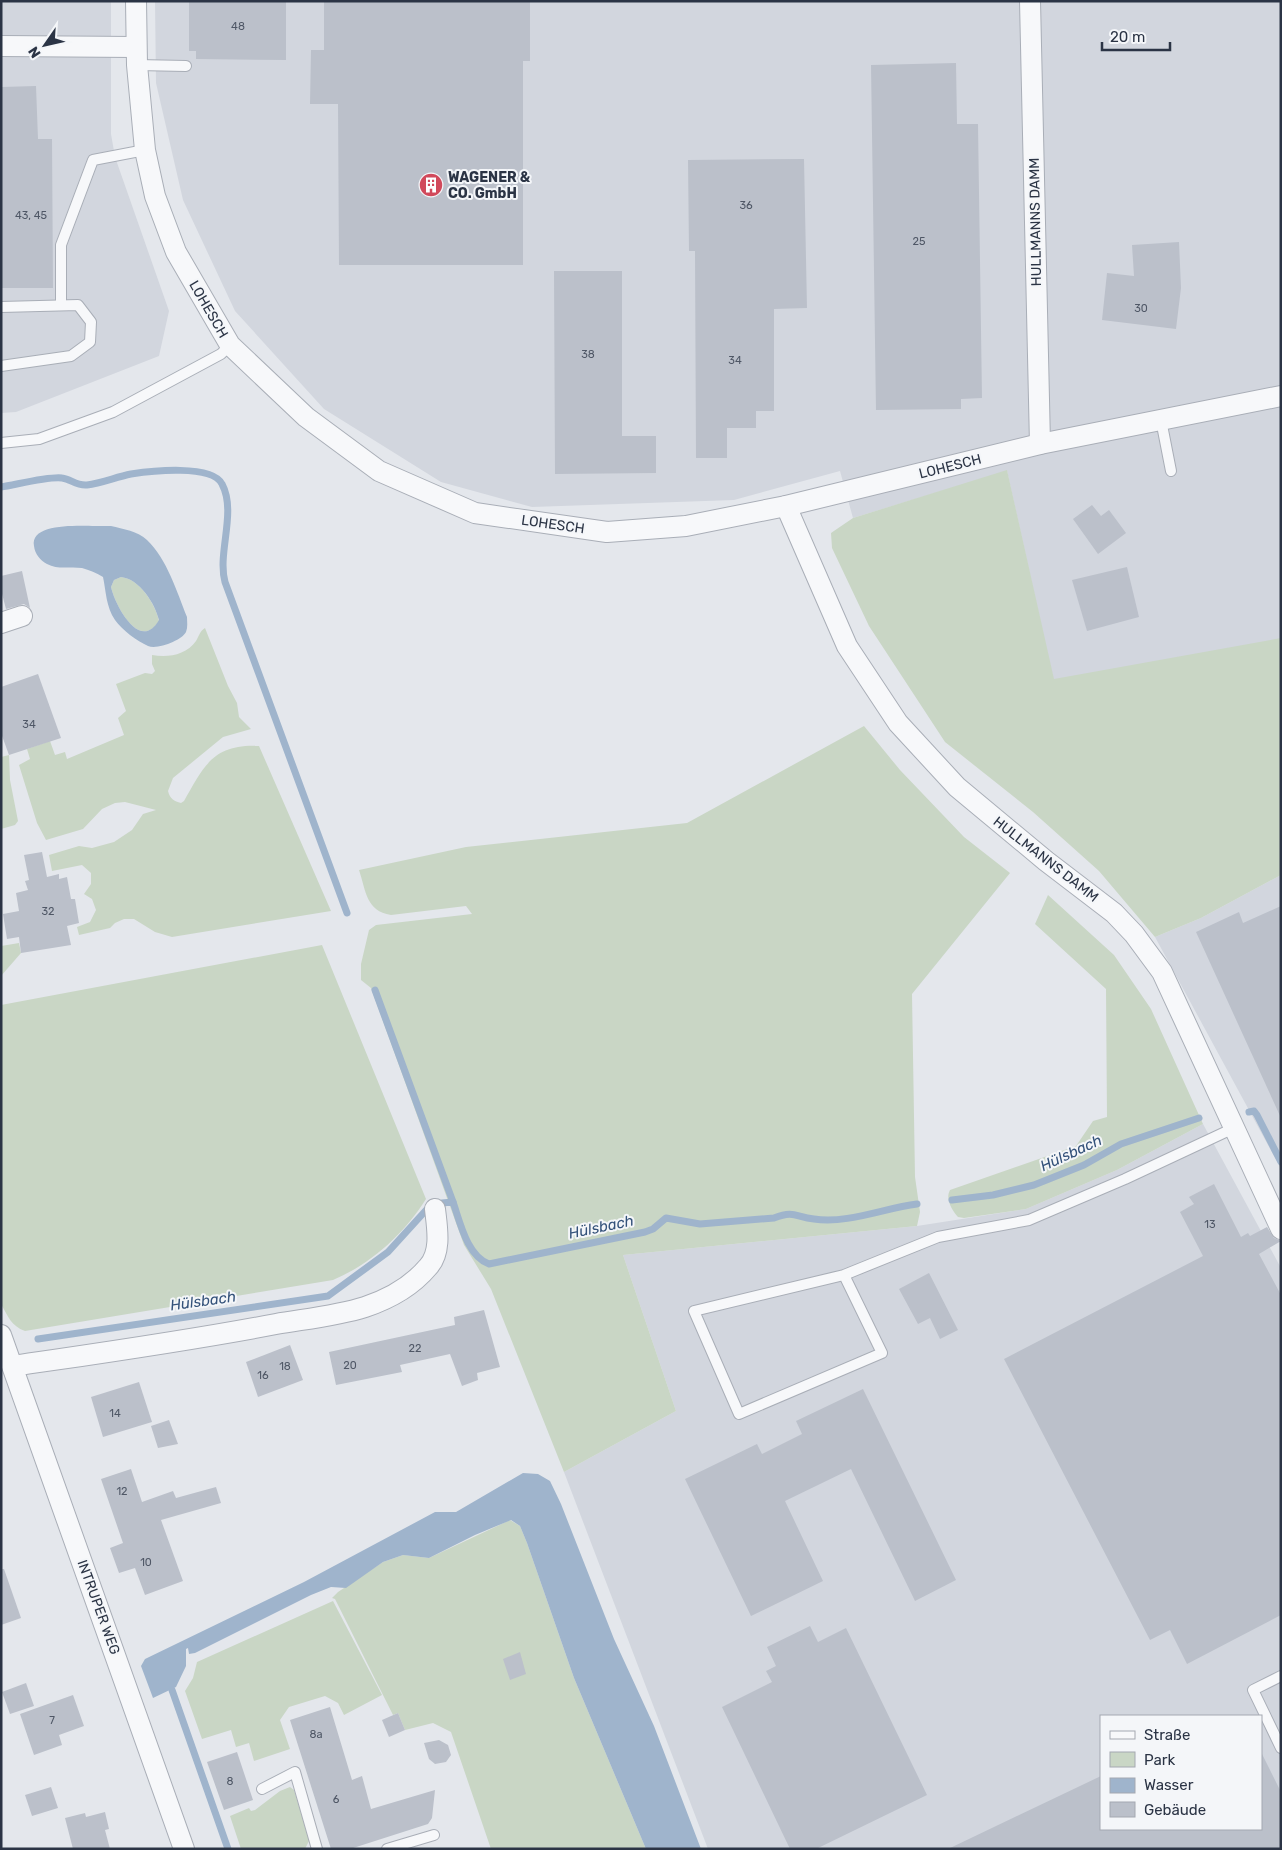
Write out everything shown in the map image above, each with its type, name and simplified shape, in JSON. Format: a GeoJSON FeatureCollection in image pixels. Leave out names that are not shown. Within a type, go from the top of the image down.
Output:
{"type":"FeatureCollection","features":[{"type":"Feature","properties":{"kind":"street","name":"LOHESCH"},"geometry":{"type":"LineString","coordinates":[[136,1],[136,56],[145,150],[155,196],[176,252],[230,345],[306,417],[379,471],[475,512],[607,532],[686,526],[786,506],[1040,444],[1281,396]]}},
{"type":"Feature","properties":{"kind":"street","name":"HULLMANNS DAMM"},"geometry":{"type":"LineString","coordinates":[[1030,1],[1040,444]]}},
{"type":"Feature","properties":{"kind":"street"},"geometry":{"type":"LineString","coordinates":[[1,46],[136,56]]}},
{"type":"Feature","properties":{"kind":"street","name":"HULLMANNS DAMM"},"geometry":{"type":"LineString","coordinates":[[786,506],[847,646],[898,723],[957,787],[1046,861],[1092,894],[1134,934],[1162,972],[1183,1012],[1281,1228]]}},
{"type":"Feature","properties":{"kind":"street"},"geometry":{"type":"LineString","coordinates":[[1,623],[22,616]]}},
{"type":"Feature","properties":{"kind":"street"},"geometry":{"type":"LineString","coordinates":[[13,1366],[193,1340],[364,1307],[395,1294],[412,1283],[430,1266],[437,1241],[435,1209]]}},
{"type":"Feature","properties":{"kind":"street","name":"INTRUPER WEG"},"geometry":{"type":"LineString","coordinates":[[1,1334],[184,1849]]}},
{"type":"Feature","properties":{"kind":"lane"},"geometry":{"type":"LineString","coordinates":[[136,56],[186,66]]}},
{"type":"Feature","properties":{"kind":"lane"},"geometry":{"type":"LineString","coordinates":[[60,305],[61,245],[93,160],[145,150]]}},
{"type":"Feature","properties":{"kind":"lane"},"geometry":{"type":"LineString","coordinates":[[1,307],[78,305],[91,322],[90,342],[71,356],[1,366]]}},
{"type":"Feature","properties":{"kind":"lane"},"geometry":{"type":"LineString","coordinates":[[1,443],[39,439],[113,412],[221,354],[230,345]]}},
{"type":"Feature","properties":{"kind":"lane"},"geometry":{"type":"LineString","coordinates":[[1161,420],[1171,471]]}},
{"type":"Feature","properties":{"kind":"lane"},"geometry":{"type":"LineString","coordinates":[[844,1275],[882,1353],[740,1414],[694,1311],[844,1275],[938,1237],[1029,1220],[1125,1179],[1234,1128]]}},
{"type":"Feature","properties":{"kind":"lane"},"geometry":{"type":"LineString","coordinates":[[1281,1676],[1253,1690],[1281,1748]]}},
{"type":"Feature","properties":{"kind":"lane"},"geometry":{"type":"LineString","coordinates":[[262,1789],[295,1772],[317,1849]]}},
{"type":"Feature","properties":{"kind":"lane"},"geometry":{"type":"LineString","coordinates":[[387,1849],[434,1835]]}},
{"type":"Feature","properties":{"kind":"shaded area"},"geometry":{"type":"Polygon","coordinates":[[[1,1],[111,1],[111,134],[115,157],[169,311],[159,356],[16,412],[1,413],[1,1]]]}},
{"type":"Feature","properties":{"kind":"shaded area"},"geometry":{"type":"Polygon","coordinates":[[[155,1],[1281,1],[1281,639],[1054,682],[1007,471],[853,518],[840,471],[734,500],[532,507],[441,482],[324,409],[235,311],[183,200],[156,83],[155,1]]]}},
{"type":"Feature","properties":{"kind":"shaded area"},"geometry":{"type":"Polygon","coordinates":[[[1281,875],[1281,1169],[1155,937],[1201,918],[1281,875]]]}},
{"type":"Feature","properties":{"kind":"shaded area"},"geometry":{"type":"Polygon","coordinates":[[[1203,1124],[1281,1268],[1281,1849],[708,1849],[564,1472],[676,1411],[623,1255],[917,1226],[1026,1209],[1117,1170],[1203,1124]]]}},
{"type":"Feature","properties":{"kind":"green space"},"geometry":{"type":"Polygon","coordinates":[[[1007,470],[1054,679],[1281,638],[1281,875],[1201,918],[1155,937],[1099,871],[1033,812],[945,742],[869,626],[832,548],[831,533],[853,518],[1007,470]]]}},
{"type":"Feature","properties":{"kind":"green space"},"geometry":{"type":"Polygon","coordinates":[[[121,577],[134,582],[146,593],[159,621],[151,629],[144,631],[136,629],[117,604],[111,587],[114,580],[121,577]]]}},
{"type":"Feature","properties":{"kind":"green space"},"geometry":{"type":"Polygon","coordinates":[[[205,628],[228,686],[237,703],[239,717],[251,729],[223,737],[173,778],[168,791],[169,794],[173,799],[181,803],[204,768],[220,753],[243,746],[259,746],[331,911],[172,937],[155,932],[134,919],[124,919],[115,923],[110,928],[79,935],[77,927],[90,922],[96,910],[92,899],[84,894],[91,884],[91,873],[82,865],[52,871],[49,855],[79,846],[92,848],[114,842],[132,830],[143,814],[156,810],[125,802],[115,803],[102,809],[83,829],[46,840],[37,823],[19,765],[30,759],[27,749],[50,741],[55,755],[65,752],[67,759],[124,735],[118,718],[126,711],[116,684],[145,673],[152,674],[155,671],[152,664],[152,655],[170,656],[187,650],[205,628]]]}},
{"type":"Feature","properties":{"kind":"green space"},"geometry":{"type":"Polygon","coordinates":[[[864,726],[900,770],[964,837],[1010,873],[912,994],[915,1177],[920,1212],[917,1226],[623,1255],[676,1411],[564,1472],[491,1289],[464,1245],[371,988],[361,980],[361,964],[369,930],[376,925],[472,914],[466,906],[391,915],[383,913],[376,909],[368,899],[359,870],[466,847],[687,823],[864,726]]]}},
{"type":"Feature","properties":{"kind":"green space"},"geometry":{"type":"Polygon","coordinates":[[[9,755],[10,780],[18,821],[15,825],[1,829],[1,757],[9,755]]]}},
{"type":"Feature","properties":{"kind":"green space"},"geometry":{"type":"Polygon","coordinates":[[[1048,895],[1114,955],[1151,1009],[1203,1124],[1117,1170],[1026,1209],[964,1218],[958,1217],[949,1201],[950,1190],[1076,1146],[1093,1121],[1107,1117],[1106,989],[1035,924],[1048,895]]]}},
{"type":"Feature","properties":{"kind":"green space"},"geometry":{"type":"Polygon","coordinates":[[[19,943],[21,953],[1,976],[1,946],[19,943]]]}},
{"type":"Feature","properties":{"kind":"green space"},"geometry":{"type":"Polygon","coordinates":[[[322,945],[426,1199],[408,1224],[386,1247],[373,1257],[333,1280],[25,1331],[16,1326],[10,1320],[1,1304],[1,1005],[322,945]]]}},
{"type":"Feature","properties":{"kind":"green space"},"geometry":{"type":"Polygon","coordinates":[[[510,1520],[520,1526],[574,1678],[646,1849],[491,1849],[451,1732],[433,1723],[405,1730],[398,1713],[393,1715],[335,1599],[332,1598],[383,1562],[403,1555],[429,1558],[510,1520]]]}},
{"type":"Feature","properties":{"kind":"green space"},"geometry":{"type":"Polygon","coordinates":[[[333,1601],[382,1695],[344,1715],[338,1703],[325,1696],[289,1707],[280,1720],[290,1749],[254,1761],[249,1743],[236,1747],[231,1730],[202,1739],[185,1691],[193,1678],[197,1662],[333,1601]]]}},
{"type":"Feature","properties":{"kind":"green space"},"geometry":{"type":"Polygon","coordinates":[[[290,1787],[294,1790],[308,1836],[309,1841],[305,1849],[241,1849],[230,1816],[249,1808],[251,1811],[255,1810],[280,1791],[290,1787]]]}},
{"type":"Feature","properties":{"kind":"water"},"geometry":{"type":"Polygon","coordinates":[[[64,526],[111,526],[139,534],[154,548],[166,566],[187,617],[186,632],[180,638],[158,647],[148,646],[139,641],[122,628],[112,615],[103,577],[82,568],[51,566],[42,561],[35,552],[35,537],[52,528],[64,526]],[[121,577],[114,580],[111,587],[113,595],[129,623],[137,629],[144,631],[152,629],[159,620],[154,607],[146,593],[128,579],[121,577]]]}},
{"type":"Feature","properties":{"kind":"water"},"geometry":{"type":"Polygon","coordinates":[[[523,1473],[538,1474],[550,1481],[561,1504],[614,1639],[654,1726],[701,1849],[646,1849],[574,1678],[527,1543],[520,1526],[511,1520],[475,1535],[429,1558],[403,1555],[383,1562],[346,1588],[331,1587],[311,1595],[195,1653],[189,1654],[188,1648],[186,1649],[186,1666],[176,1687],[153,1698],[141,1666],[145,1659],[304,1582],[435,1512],[456,1512],[523,1473]]]}},
{"type":"Feature","properties":{"kind":"building"},"geometry":{"type":"Polygon","coordinates":[[[189,1],[286,1],[286,60],[196,59],[196,51],[189,51],[189,1]]]}},
{"type":"Feature","properties":{"kind":"building","name":"WAGENER & CO. GmbH"},"geometry":{"type":"Polygon","coordinates":[[[324,1],[530,1],[530,61],[523,61],[523,265],[339,265],[338,104],[310,104],[311,50],[324,50],[324,1]]]}},
{"type":"Feature","properties":{"kind":"building"},"geometry":{"type":"Polygon","coordinates":[[[956,63],[957,124],[978,124],[982,398],[961,399],[961,409],[876,410],[871,65],[956,63]]]}},
{"type":"Feature","properties":{"kind":"building"},"geometry":{"type":"Polygon","coordinates":[[[36,86],[38,139],[52,139],[53,288],[1,288],[2,87],[36,86]]]}},
{"type":"Feature","properties":{"kind":"building"},"geometry":{"type":"Polygon","coordinates":[[[804,159],[807,308],[774,309],[774,411],[756,411],[756,428],[727,428],[727,458],[696,458],[695,251],[689,251],[688,160],[804,159]]]}},
{"type":"Feature","properties":{"kind":"building"},"geometry":{"type":"Polygon","coordinates":[[[1179,242],[1181,288],[1176,329],[1102,320],[1107,273],[1134,276],[1132,245],[1179,242]]]}},
{"type":"Feature","properties":{"kind":"building"},"geometry":{"type":"Polygon","coordinates":[[[554,271],[622,271],[622,436],[656,436],[656,473],[555,474],[554,271]]]}},
{"type":"Feature","properties":{"kind":"building"},"geometry":{"type":"Polygon","coordinates":[[[1092,505],[1101,516],[1109,510],[1126,533],[1098,554],[1073,519],[1092,505]]]}},
{"type":"Feature","properties":{"kind":"building"},"geometry":{"type":"Polygon","coordinates":[[[1127,567],[1139,617],[1087,631],[1072,580],[1127,567]]]}},
{"type":"Feature","properties":{"kind":"building"},"geometry":{"type":"Polygon","coordinates":[[[22,571],[30,608],[24,604],[6,609],[1,590],[1,576],[22,571]]]}},
{"type":"Feature","properties":{"kind":"building"},"geometry":{"type":"Polygon","coordinates":[[[38,674],[61,738],[9,755],[1,733],[1,687],[38,674]]]}},
{"type":"Feature","properties":{"kind":"building"},"geometry":{"type":"Polygon","coordinates":[[[42,852],[47,877],[59,874],[59,879],[67,877],[71,899],[75,899],[79,923],[67,926],[71,945],[21,953],[19,937],[7,939],[3,914],[19,911],[16,893],[28,890],[25,881],[29,880],[24,855],[42,852]]]}},
{"type":"Feature","properties":{"kind":"building"},"geometry":{"type":"Polygon","coordinates":[[[1281,906],[1281,1118],[1196,932],[1239,912],[1243,923],[1281,906]]]}},
{"type":"Feature","properties":{"kind":"building"},"geometry":{"type":"Polygon","coordinates":[[[1214,1184],[1241,1237],[1248,1233],[1250,1236],[1267,1227],[1274,1238],[1281,1241],[1259,1254],[1281,1295],[1281,1615],[1187,1664],[1170,1630],[1150,1640],[1004,1359],[1203,1256],[1180,1212],[1194,1204],[1189,1197],[1214,1184]]]}},
{"type":"Feature","properties":{"kind":"building"},"geometry":{"type":"Polygon","coordinates":[[[929,1273],[958,1330],[940,1339],[930,1318],[918,1324],[899,1289],[929,1273]]]}},
{"type":"Feature","properties":{"kind":"building"},"geometry":{"type":"Polygon","coordinates":[[[484,1310],[500,1367],[477,1373],[478,1380],[462,1386],[450,1354],[400,1365],[402,1372],[336,1385],[329,1352],[455,1325],[454,1317],[484,1310]]]}},
{"type":"Feature","properties":{"kind":"building"},"geometry":{"type":"Polygon","coordinates":[[[290,1345],[303,1380],[258,1397],[246,1362],[290,1345]]]}},
{"type":"Feature","properties":{"kind":"building"},"geometry":{"type":"Polygon","coordinates":[[[139,1382],[152,1422],[103,1437],[91,1397],[139,1382]]]}},
{"type":"Feature","properties":{"kind":"building"},"geometry":{"type":"Polygon","coordinates":[[[863,1389],[956,1580],[915,1601],[851,1469],[785,1501],[823,1581],[751,1616],[685,1479],[757,1444],[762,1454],[802,1434],[796,1421],[863,1389]]]}},
{"type":"Feature","properties":{"kind":"building"},"geometry":{"type":"Polygon","coordinates":[[[169,1420],[178,1444],[158,1448],[151,1426],[169,1420]]]}},
{"type":"Feature","properties":{"kind":"building"},"geometry":{"type":"Polygon","coordinates":[[[131,1469],[142,1502],[173,1491],[176,1498],[216,1487],[221,1503],[161,1520],[183,1581],[145,1595],[135,1568],[119,1573],[110,1548],[123,1543],[101,1479],[131,1469]]]}},
{"type":"Feature","properties":{"kind":"building"},"geometry":{"type":"Polygon","coordinates":[[[1,1569],[4,1569],[21,1618],[1,1625],[1,1569]]]}},
{"type":"Feature","properties":{"kind":"building"},"geometry":{"type":"Polygon","coordinates":[[[810,1626],[818,1642],[846,1628],[927,1795],[816,1849],[790,1849],[722,1707],[772,1682],[766,1671],[776,1666],[767,1647],[810,1626]]]}},
{"type":"Feature","properties":{"kind":"building"},"geometry":{"type":"Polygon","coordinates":[[[520,1652],[526,1674],[510,1680],[503,1659],[520,1652]]]}},
{"type":"Feature","properties":{"kind":"building"},"geometry":{"type":"Polygon","coordinates":[[[26,1683],[34,1706],[10,1714],[2,1692],[26,1683]]]}},
{"type":"Feature","properties":{"kind":"building"},"geometry":{"type":"Polygon","coordinates":[[[73,1695],[84,1726],[59,1735],[62,1745],[34,1755],[20,1714],[73,1695]]]}},
{"type":"Feature","properties":{"kind":"building"},"geometry":{"type":"Polygon","coordinates":[[[330,1707],[352,1780],[362,1776],[371,1809],[435,1790],[432,1818],[428,1824],[350,1849],[331,1849],[290,1720],[330,1707]]]}},
{"type":"Feature","properties":{"kind":"building"},"geometry":{"type":"Polygon","coordinates":[[[398,1713],[405,1730],[389,1737],[382,1720],[398,1713]]]}},
{"type":"Feature","properties":{"kind":"building"},"geometry":{"type":"Polygon","coordinates":[[[439,1740],[448,1745],[451,1755],[446,1762],[435,1764],[429,1759],[424,1743],[439,1740]]]}},
{"type":"Feature","properties":{"kind":"building"},"geometry":{"type":"Polygon","coordinates":[[[237,1752],[253,1800],[224,1810],[207,1762],[237,1752]]]}},
{"type":"Feature","properties":{"kind":"building"},"geometry":{"type":"Polygon","coordinates":[[[1262,1754],[1281,1792],[1281,1849],[948,1849],[1100,1776],[1100,1830],[1262,1830],[1262,1754]]]}},
{"type":"Feature","properties":{"kind":"building"},"geometry":{"type":"Polygon","coordinates":[[[51,1787],[58,1808],[32,1816],[25,1795],[51,1787]]]}},
{"type":"Feature","properties":{"kind":"building"},"geometry":{"type":"Polygon","coordinates":[[[105,1812],[109,1829],[105,1830],[110,1849],[73,1849],[65,1818],[85,1813],[86,1817],[105,1812]]]}},
{"type":"Feature","properties":{"kind":"waterway"},"geometry":{"type":"LineString","coordinates":[[1,487],[56,478],[87,485],[131,474],[180,470],[206,474],[216,478],[222,484],[228,507],[223,558],[225,582],[347,913]]}},
{"type":"Feature","properties":{"kind":"waterway"},"geometry":{"type":"LineString","coordinates":[[375,990],[453,1202]]}},
{"type":"Feature","properties":{"kind":"waterway","name":"Hülsbach"},"geometry":{"type":"LineString","coordinates":[[1249,1112],[1254,1111],[1257,1115],[1281,1162]]}},
{"type":"Feature","properties":{"kind":"waterway","name":"Hülsbach"},"geometry":{"type":"LineString","coordinates":[[952,1200],[993,1195],[1034,1185],[1084,1165],[1121,1144],[1199,1118]]}},
{"type":"Feature","properties":{"kind":"waterway","name":"Hülsbach"},"geometry":{"type":"LineString","coordinates":[[442,1203],[453,1202],[470,1246],[481,1260],[489,1264],[645,1232],[653,1229],[666,1218],[700,1224],[774,1218],[786,1214],[827,1220],[853,1218],[917,1204]]}},
{"type":"Feature","properties":{"kind":"waterway","name":"Hülsbach"},"geometry":{"type":"LineString","coordinates":[[38,1339],[328,1296],[388,1252],[428,1208]]}},
{"type":"Feature","properties":{"kind":"waterway"},"geometry":{"type":"LineString","coordinates":[[172,1690],[228,1849]]}},
{"type":"Feature","properties":{"kind":"place","name":"WAGENER & CO. GmbH"},"geometry":{"type":"Point","coordinates":[431,185]}}]}
